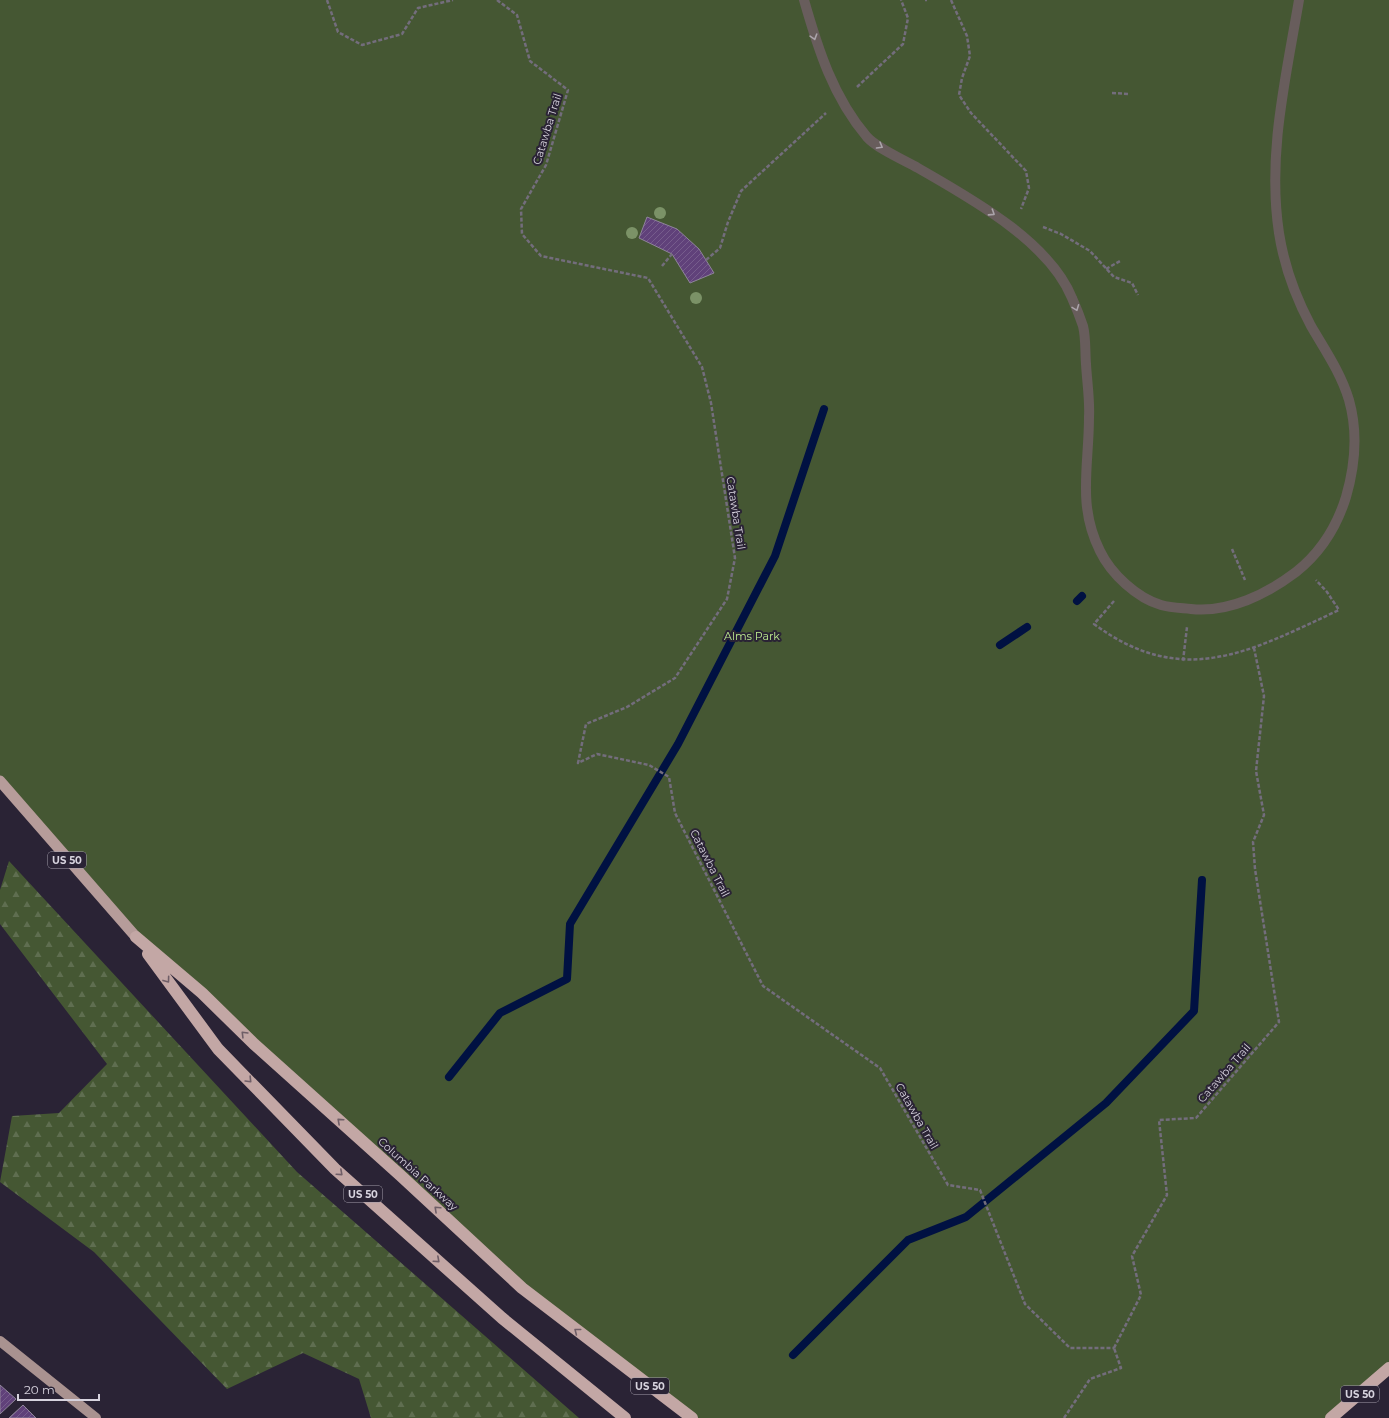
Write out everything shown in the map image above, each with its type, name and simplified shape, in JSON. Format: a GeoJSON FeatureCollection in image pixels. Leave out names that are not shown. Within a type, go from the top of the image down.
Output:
{"type":"FeatureCollection","features":[{"type":"Feature","properties":{"kind":"highway","name":"Columbia Parkway"},"geometry":{"type":"LineString","coordinates":[[0,781],[136,937],[218,1049],[335,1169],[502,1318],[625,1418]]}},
{"type":"Feature","properties":{"kind":"highway","name":"Columbia Parkway"},"geometry":{"type":"LineString","coordinates":[[136,937],[202,993],[254,1044],[400,1175],[522,1288],[692,1418]]}},
{"type":"Feature","properties":{"kind":"highway","name":"US 50"},"geometry":{"type":"LineString","coordinates":[[1331,1418],[1389,1368]]}},
{"type":"Feature","properties":{"kind":"main road"},"geometry":{"type":"LineString","coordinates":[[0,1341],[96,1418]]}},
{"type":"Feature","properties":{"kind":"street"},"geometry":{"type":"LineString","coordinates":[[804,0],[815,41],[828,76],[841,100],[869,140],[950,186],[1009,224],[1058,271],[1070,293],[1084,329],[1090,416],[1084,497],[1092,534],[1103,557],[1118,577],[1138,593],[1160,605],[1209,611],[1232,606],[1253,597],[1282,582],[1303,566],[1330,535],[1341,512],[1352,476],[1355,439],[1350,402],[1336,366],[1310,323],[1289,275],[1280,238],[1274,199],[1275,147],[1299,0]]}},
{"type":"Feature","properties":{"kind":"path"},"geometry":{"type":"LineString","coordinates":[[326,0],[338,32],[362,45],[402,34],[418,8],[453,0]]}},
{"type":"Feature","properties":{"kind":"path","name":"Catawba Trail"},"geometry":{"type":"LineString","coordinates":[[497,0],[517,16],[530,61],[568,90],[546,165],[521,209],[522,234],[540,256],[648,278],[702,367],[711,403],[735,558],[727,600],[675,678],[627,708],[586,724],[578,763],[597,754],[649,765],[669,777],[675,813],[763,986],[880,1068],[948,1185],[980,1190],[1025,1304],[1070,1348],[1114,1348],[1141,1295],[1132,1256],[1167,1195],[1159,1120],[1196,1118],[1279,1022],[1254,861],[1253,842],[1264,815],[1256,771],[1264,696],[1254,648]]}},
{"type":"Feature","properties":{"kind":"path"},"geometry":{"type":"LineString","coordinates":[[857,86],[903,44],[908,18],[901,0]]}},
{"type":"Feature","properties":{"kind":"path"},"geometry":{"type":"LineString","coordinates":[[951,0],[967,36],[970,56],[962,78],[959,96],[971,113],[1026,171],[1029,188],[1021,209]]}},
{"type":"Feature","properties":{"kind":"path"},"geometry":{"type":"LineString","coordinates":[[1112,93],[1130,94]]}},
{"type":"Feature","properties":{"kind":"path"},"geometry":{"type":"LineString","coordinates":[[706,260],[720,248],[728,222],[741,192],[826,113]]}},
{"type":"Feature","properties":{"kind":"path"},"geometry":{"type":"LineString","coordinates":[[1039,225],[1061,234],[1090,251],[1114,277],[1132,283],[1138,295]]}},
{"type":"Feature","properties":{"kind":"path"},"geometry":{"type":"LineString","coordinates":[[662,266],[672,254]]}},
{"type":"Feature","properties":{"kind":"path"},"geometry":{"type":"LineString","coordinates":[[1106,269],[1120,261]]}},
{"type":"Feature","properties":{"kind":"path"},"geometry":{"type":"LineString","coordinates":[[1232,549],[1241,573]]}},
{"type":"Feature","properties":{"kind":"path"},"geometry":{"type":"LineString","coordinates":[[1114,601],[1094,624],[1123,642],[1166,658],[1183,661],[1203,660],[1254,648],[1339,610],[1316,579]]}},
{"type":"Feature","properties":{"kind":"path"},"geometry":{"type":"LineString","coordinates":[[1183,661],[1186,631]]}},
{"type":"Feature","properties":{"kind":"path"},"geometry":{"type":"LineString","coordinates":[[1064,1418],[1090,1379],[1121,1368],[1114,1348]]}},
{"type":"Feature","properties":{"kind":"green space","name":"Alms Park"},"geometry":{"type":"Polygon","coordinates":[[[0,0],[1389,0],[1389,1368],[1331,1418],[692,1418],[522,1288],[136,937],[0,781],[0,0]]]}},
{"type":"Feature","properties":{"kind":"green space"},"geometry":{"type":"Polygon","coordinates":[[[9,861],[297,1172],[579,1418],[371,1418],[359,1379],[303,1353],[227,1389],[94,1252],[0,1182],[12,1116],[59,1113],[107,1064],[0,924],[0,890],[9,861]]]}},
{"type":"Feature","properties":{"kind":"building"},"geometry":{"type":"Polygon","coordinates":[[[647,217],[677,229],[699,249],[714,273],[690,283],[672,254],[639,238],[647,217]]]}},
{"type":"Feature","properties":{"kind":"building"},"geometry":{"type":"Polygon","coordinates":[[[0,1385],[16,1399],[0,1414],[0,1385]]]}},
{"type":"Feature","properties":{"kind":"building"},"geometry":{"type":"Polygon","coordinates":[[[23,1405],[36,1418],[9,1418],[22,1406],[23,1405]]]}},
{"type":"Feature","properties":{"kind":"waterway"},"geometry":{"type":"LineString","coordinates":[[449,1077],[500,1013],[567,979],[570,924],[678,744],[775,556],[824,409]]}},
{"type":"Feature","properties":{"kind":"waterway"},"geometry":{"type":"LineString","coordinates":[[1077,601],[1082,596]]}},
{"type":"Feature","properties":{"kind":"waterway"},"geometry":{"type":"LineString","coordinates":[[1000,645],[1027,627]]}},
{"type":"Feature","properties":{"kind":"waterway"},"geometry":{"type":"LineString","coordinates":[[793,1355],[908,1240],[966,1217],[1106,1103],[1194,1011],[1202,880]]}}]}
